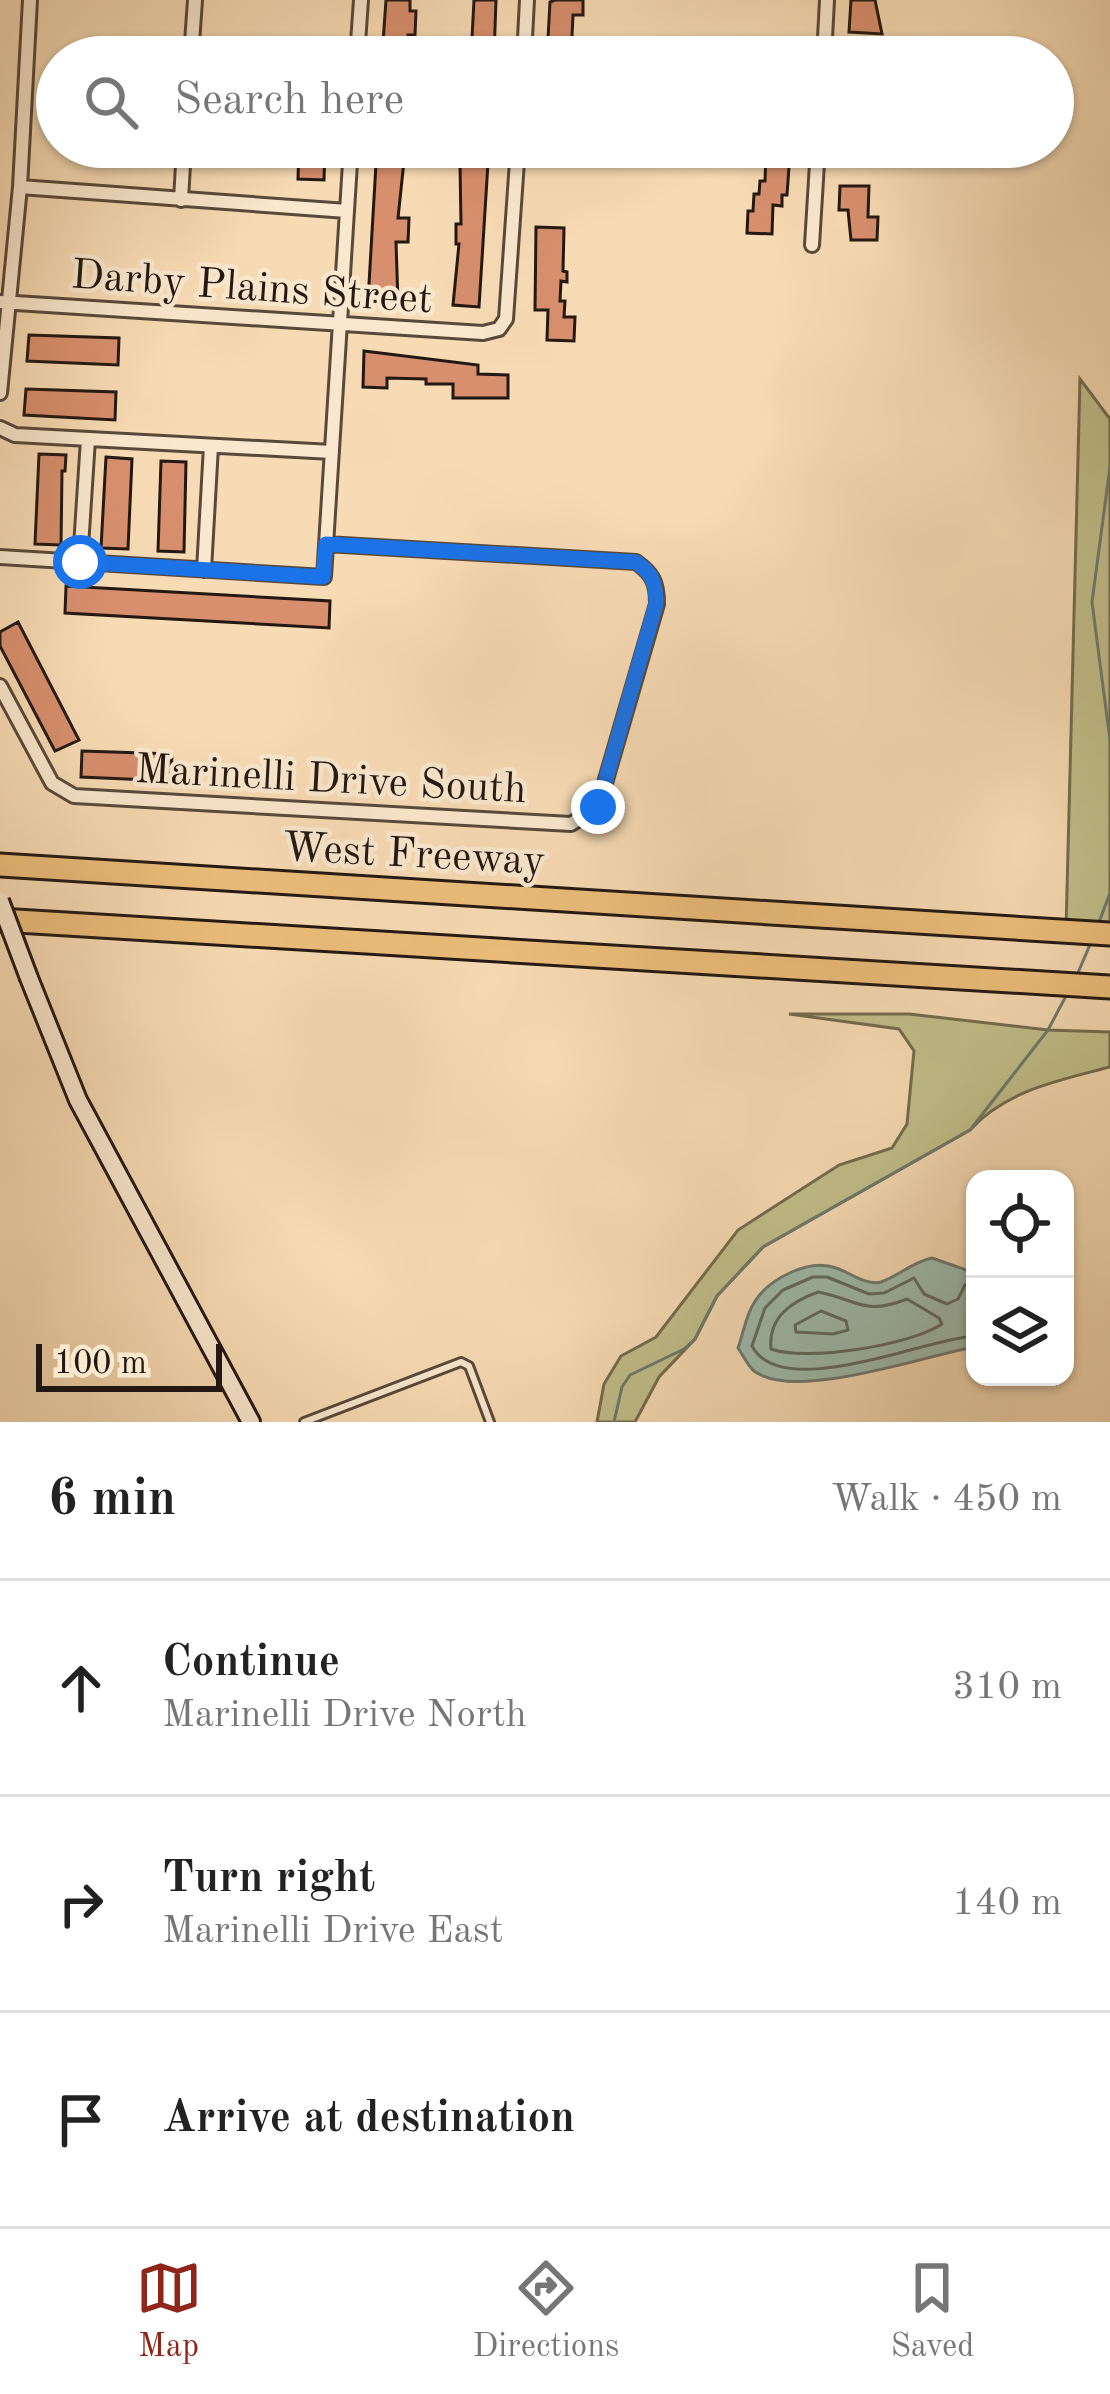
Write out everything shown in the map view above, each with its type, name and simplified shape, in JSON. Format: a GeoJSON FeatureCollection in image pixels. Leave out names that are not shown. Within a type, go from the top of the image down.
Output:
{"type":"FeatureCollection","features":[{"type":"Feature","properties":{"kind":"highway","name":"West Freeway"},"geometry":{"type":"LineString","coordinates":[[0,865],[1110,934]]}},
{"type":"Feature","properties":{"kind":"highway"},"geometry":{"type":"LineString","coordinates":[[0,920],[1100,987]]}},
{"type":"Feature","properties":{"kind":"main road"},"geometry":{"type":"LineString","coordinates":[[0,901],[78,1100],[251,1422]]}},
{"type":"Feature","properties":{"kind":"street"},"geometry":{"type":"LineString","coordinates":[[0,393],[5,303],[20,187],[30,0]]}},
{"type":"Feature","properties":{"kind":"street"},"geometry":{"type":"LineString","coordinates":[[192,36],[195,0]]}},
{"type":"Feature","properties":{"kind":"street"},"geometry":{"type":"LineString","coordinates":[[358,36],[361,0]]}},
{"type":"Feature","properties":{"kind":"street"},"geometry":{"type":"LineString","coordinates":[[525,36],[527,0]]}},
{"type":"Feature","properties":{"kind":"street"},"geometry":{"type":"LineString","coordinates":[[825,36],[827,0]]}},
{"type":"Feature","properties":{"kind":"street"},"geometry":{"type":"LineString","coordinates":[[181,200],[183,168]]}},
{"type":"Feature","properties":{"kind":"street"},"geometry":{"type":"LineString","coordinates":[[0,557],[323,577],[350,168]]}},
{"type":"Feature","properties":{"kind":"street","name":"Darby Plains Street"},"geometry":{"type":"LineString","coordinates":[[5,303],[483,333],[499,329],[506,319],[517,168]]}},
{"type":"Feature","properties":{"kind":"street"},"geometry":{"type":"LineString","coordinates":[[812,245],[817,168]]}},
{"type":"Feature","properties":{"kind":"street"},"geometry":{"type":"LineString","coordinates":[[20,187],[347,211]]}},
{"type":"Feature","properties":{"kind":"street"},"geometry":{"type":"LineString","coordinates":[[0,428],[15,435],[332,452]]}},
{"type":"Feature","properties":{"kind":"street"},"geometry":{"type":"LineString","coordinates":[[80,562],[88,439]]}},
{"type":"Feature","properties":{"kind":"street"},"geometry":{"type":"LineString","coordinates":[[204,570],[211,446]]}},
{"type":"Feature","properties":{"kind":"street","name":"Marinelli Drive South"},"geometry":{"type":"LineString","coordinates":[[0,686],[52,783],[74,796],[571,824],[598,807],[656,604],[651,573],[636,562],[326,544]]}},
{"type":"Feature","properties":{"kind":"lane"},"geometry":{"type":"LineString","coordinates":[[304,1422],[461,1362],[469,1366],[490,1422]]}},
{"type":"Feature","properties":{"kind":"shaded area"},"geometry":{"type":"Polygon","coordinates":[[[1080,379],[1110,419],[1110,934],[1066,930],[1080,379]]]}},
{"type":"Feature","properties":{"kind":"shaded area"},"geometry":{"type":"Polygon","coordinates":[[[789,1014],[909,1014],[1110,1032],[1110,1067],[1017,1096],[970,1130],[763,1247],[717,1296],[695,1339],[659,1377],[635,1422],[597,1422],[604,1384],[621,1356],[656,1337],[738,1230],[839,1165],[892,1148],[907,1124],[914,1051],[899,1029],[789,1014]]]}},
{"type":"Feature","properties":{"kind":"water"},"geometry":{"type":"Polygon","coordinates":[[[932,1258],[966,1270],[966,1349],[862,1374],[799,1381],[754,1371],[738,1348],[760,1294],[790,1273],[825,1266],[875,1283],[932,1258]]]}},
{"type":"Feature","properties":{"kind":"building"},"geometry":{"type":"Polygon","coordinates":[[[386,0],[410,0],[410,11],[416,11],[415,35],[383,36],[386,0]]]}},
{"type":"Feature","properties":{"kind":"building"},"geometry":{"type":"Polygon","coordinates":[[[474,0],[496,0],[495,36],[472,36],[474,0]]]}},
{"type":"Feature","properties":{"kind":"building"},"geometry":{"type":"Polygon","coordinates":[[[583,0],[583,15],[573,15],[572,36],[548,36],[550,2],[583,0]]]}},
{"type":"Feature","properties":{"kind":"building"},"geometry":{"type":"Polygon","coordinates":[[[851,0],[875,0],[882,34],[849,32],[851,0]]]}},
{"type":"Feature","properties":{"kind":"building"},"geometry":{"type":"Polygon","coordinates":[[[298,168],[324,168],[324,180],[298,179],[298,168]]]}},
{"type":"Feature","properties":{"kind":"building"},"geometry":{"type":"Polygon","coordinates":[[[376,168],[403,168],[398,218],[409,218],[408,242],[396,242],[398,302],[368,301],[376,168]]]}},
{"type":"Feature","properties":{"kind":"building"},"geometry":{"type":"Polygon","coordinates":[[[460,168],[488,168],[479,307],[453,305],[459,244],[456,224],[461,224],[460,168]]]}},
{"type":"Feature","properties":{"kind":"building"},"geometry":{"type":"Polygon","coordinates":[[[765,168],[789,168],[787,195],[782,195],[782,206],[773,205],[772,234],[747,233],[748,211],[753,211],[760,181],[765,181],[765,168]]]}},
{"type":"Feature","properties":{"kind":"building"},"geometry":{"type":"Polygon","coordinates":[[[840,186],[869,186],[868,217],[878,217],[877,240],[851,240],[848,210],[839,210],[840,186]]]}},
{"type":"Feature","properties":{"kind":"building"},"geometry":{"type":"Polygon","coordinates":[[[536,227],[564,228],[567,282],[561,281],[560,301],[565,301],[564,317],[575,317],[574,341],[547,340],[548,310],[535,310],[536,227]]]}},
{"type":"Feature","properties":{"kind":"building"},"geometry":{"type":"Polygon","coordinates":[[[29,335],[119,338],[118,365],[27,361],[29,335]]]}},
{"type":"Feature","properties":{"kind":"building"},"geometry":{"type":"Polygon","coordinates":[[[364,351],[478,365],[478,374],[508,375],[508,398],[453,398],[453,384],[426,384],[426,379],[387,378],[387,388],[363,387],[364,351]]]}},
{"type":"Feature","properties":{"kind":"building"},"geometry":{"type":"Polygon","coordinates":[[[26,389],[116,392],[115,420],[24,415],[26,389]]]}},
{"type":"Feature","properties":{"kind":"building"},"geometry":{"type":"Polygon","coordinates":[[[39,454],[66,455],[61,545],[35,544],[39,454]]]}},
{"type":"Feature","properties":{"kind":"building"},"geometry":{"type":"Polygon","coordinates":[[[106,457],[132,459],[128,549],[101,548],[106,457]]]}},
{"type":"Feature","properties":{"kind":"building"},"geometry":{"type":"Polygon","coordinates":[[[161,461],[186,462],[184,552],[158,551],[161,461]]]}},
{"type":"Feature","properties":{"kind":"building"},"geometry":{"type":"Polygon","coordinates":[[[66,586],[330,601],[329,628],[65,613],[66,586]]]}},
{"type":"Feature","properties":{"kind":"building"},"geometry":{"type":"Polygon","coordinates":[[[18,622],[79,740],[55,751],[0,646],[0,632],[18,622]]]}},
{"type":"Feature","properties":{"kind":"building"},"geometry":{"type":"Polygon","coordinates":[[[82,751],[172,754],[171,781],[81,777],[82,751]]]}},
{"type":"Feature","properties":{"kind":"waterway"},"geometry":{"type":"LineString","coordinates":[[1110,467],[1092,602],[1110,740]]}},
{"type":"Feature","properties":{"kind":"waterway"},"geometry":{"type":"LineString","coordinates":[[1098,925],[1110,893]]}},
{"type":"Feature","properties":{"kind":"waterway"},"geometry":{"type":"LineString","coordinates":[[1077,975],[1092,940]]}},
{"type":"Feature","properties":{"kind":"waterway"},"geometry":{"type":"LineString","coordinates":[[614,1422],[622,1387],[630,1375],[695,1339],[717,1296],[763,1247],[970,1130],[1048,1030],[1067,994]]}},
{"type":"Feature","properties":{"kind":"route"},"geometry":{"type":"LineString","coordinates":[[80,562],[323,577],[326,544],[636,562],[651,573],[656,604],[598,807]]}}]}
